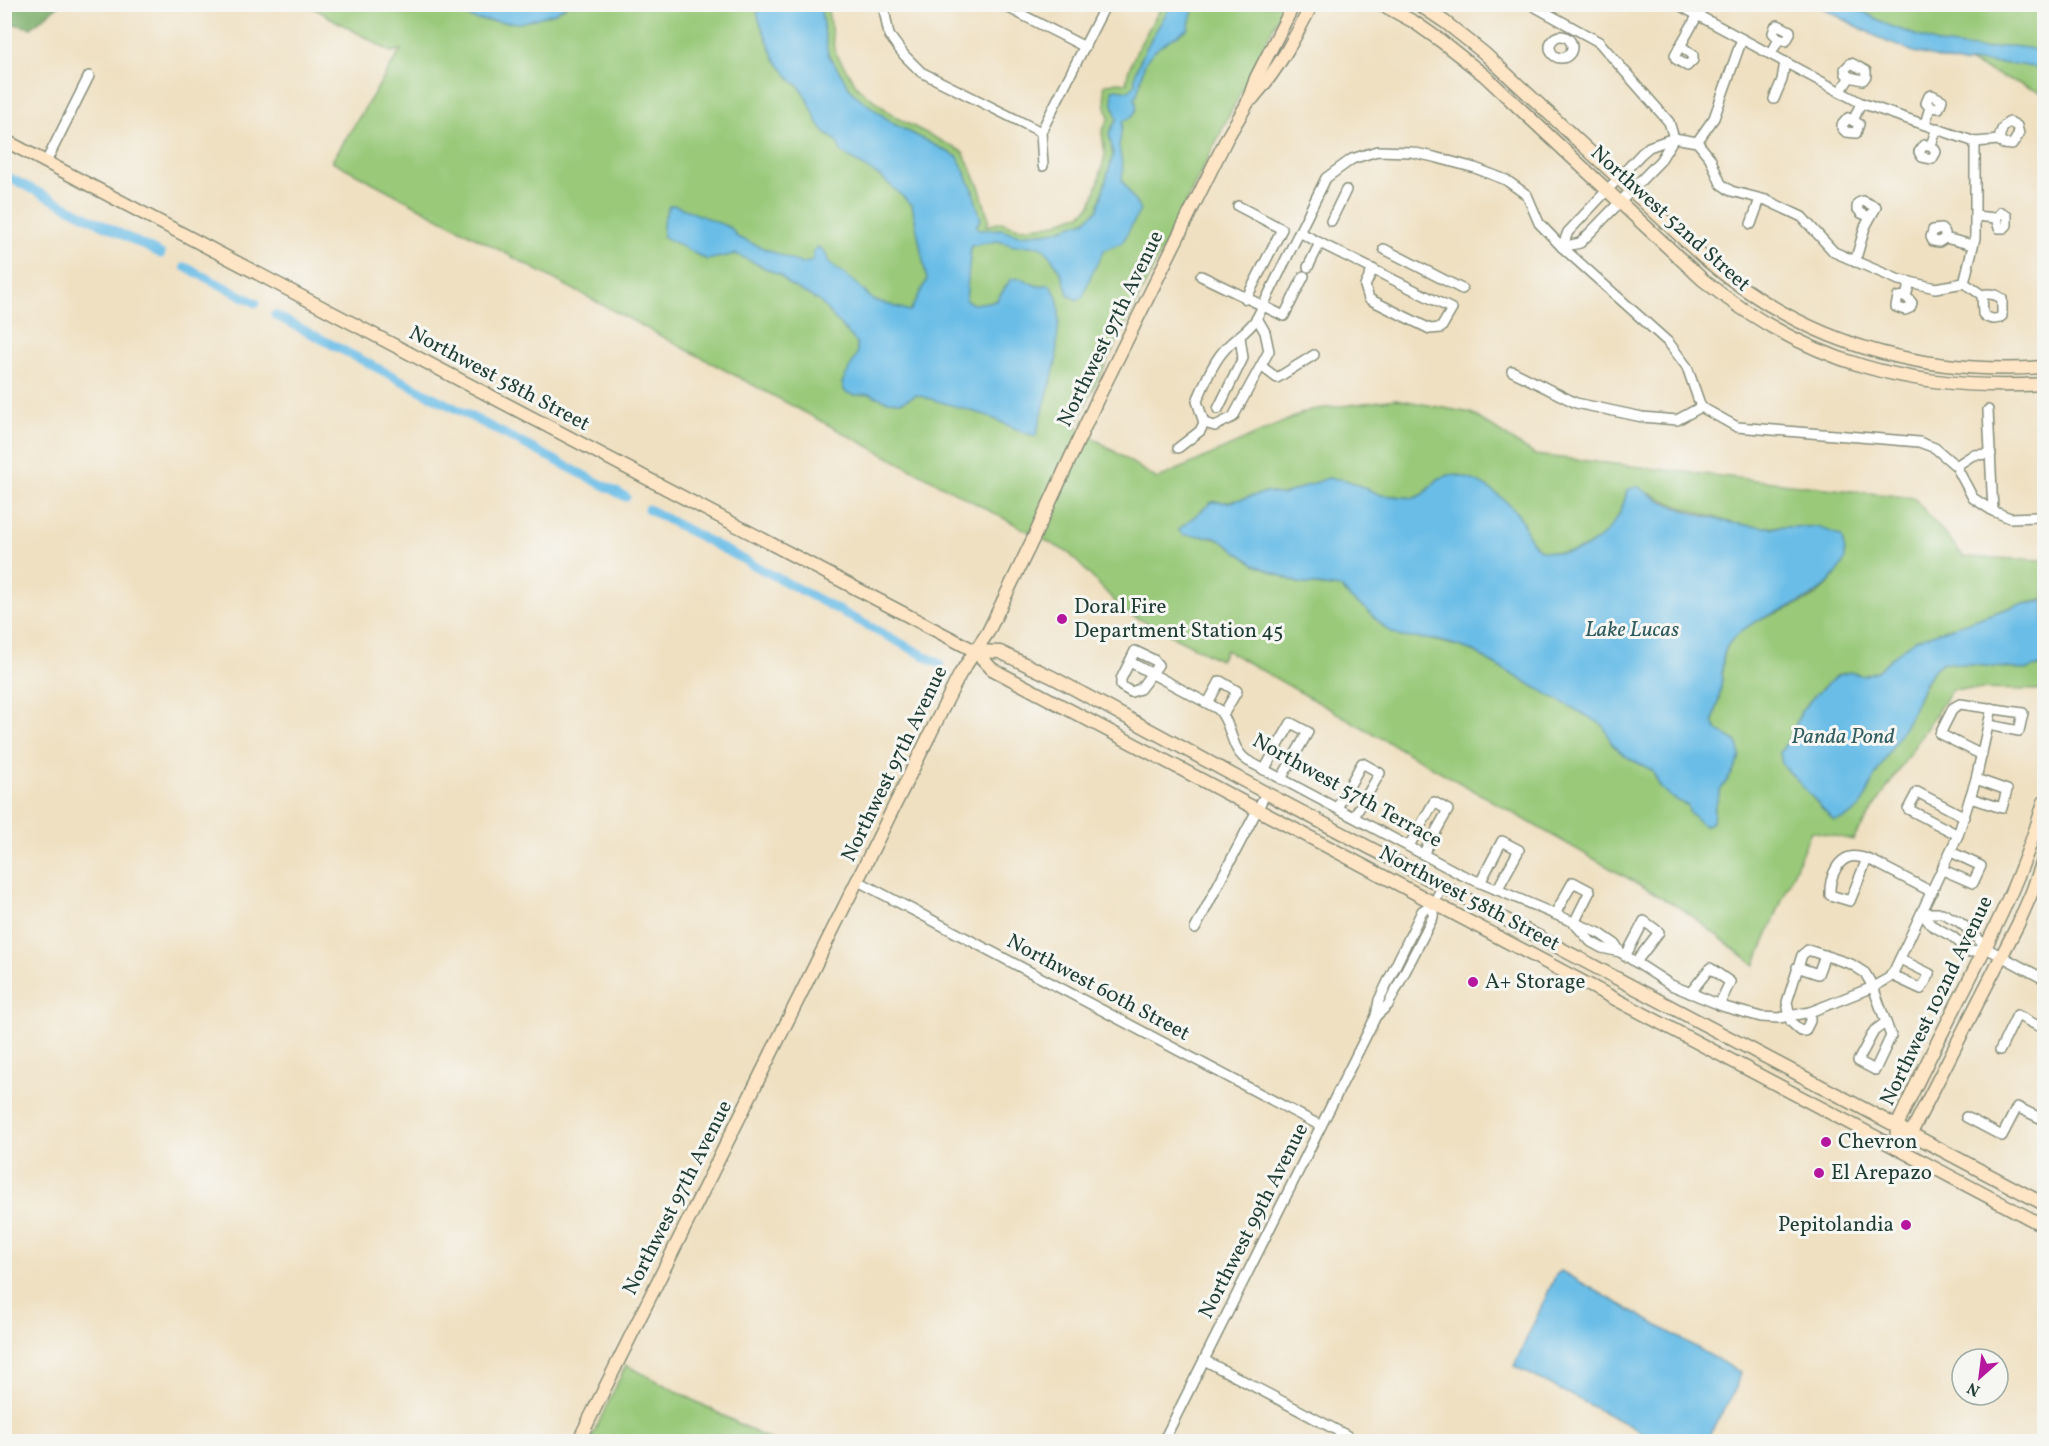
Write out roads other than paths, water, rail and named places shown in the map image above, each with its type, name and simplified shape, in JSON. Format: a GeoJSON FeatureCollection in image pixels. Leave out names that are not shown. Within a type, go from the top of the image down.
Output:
{"type":"FeatureCollection","features":[{"type":"Feature","properties":{"kind":"street"},"geometry":{"type":"LineString","coordinates":[[883,4],[889,35],[921,72],[1041,132]]}},
{"type":"Feature","properties":{"kind":"street"},"geometry":{"type":"LineString","coordinates":[[1000,4],[1085,47]]}},
{"type":"Feature","properties":{"kind":"street"},"geometry":{"type":"LineString","coordinates":[[1043,166],[1041,132],[1106,4]]}},
{"type":"Feature","properties":{"kind":"street","name":"Northwest 97th Avenue"},"geometry":{"type":"LineString","coordinates":[[578,1442],[949,696],[988,632],[1140,312],[1227,138],[1247,104],[1256,78],[1294,4]]}},
{"type":"Feature","properties":{"kind":"street","name":"Northwest 97th Avenue"},"geometry":{"type":"LineString","coordinates":[[1247,104],[1266,83],[1296,36],[1312,4]]}},
{"type":"Feature","properties":{"kind":"street","name":"Northwest 52nd Street"},"geometry":{"type":"LineString","coordinates":[[1381,4],[1424,29],[1484,75],[1703,280],[1732,303],[1758,319],[1826,353],[1892,375],[1965,386],[2044,384]]}},
{"type":"Feature","properties":{"kind":"street","name":"Northwest 52nd Street"},"geometry":{"type":"LineString","coordinates":[[1418,4],[1484,53],[1710,264],[1767,305],[1826,334],[1894,357],[1972,369],[2044,367]]}},
{"type":"Feature","properties":{"kind":"street"},"geometry":{"type":"LineString","coordinates":[[1530,4],[1599,42],[1669,122],[1674,138],[1660,161],[1580,243],[1562,247]]}},
{"type":"Feature","properties":{"kind":"street"},"geometry":{"type":"LineString","coordinates":[[1677,4],[1861,103],[1975,142],[1999,140]]}},
{"type":"Feature","properties":{"kind":"street"},"geometry":{"type":"LineString","coordinates":[[1681,46],[1704,4]]}},
{"type":"Feature","properties":{"kind":"street"},"geometry":{"type":"LineString","coordinates":[[1424,29],[1434,15]]}},
{"type":"Feature","properties":{"kind":"street"},"geometry":{"type":"LineString","coordinates":[[1565,37],[1570,26]]}},
{"type":"Feature","properties":{"kind":"street"},"geometry":{"type":"LineString","coordinates":[[1697,142],[1714,118],[1742,39]]}},
{"type":"Feature","properties":{"kind":"street"},"geometry":{"type":"LineString","coordinates":[[1771,54],[1779,39]]}},
{"type":"Feature","properties":{"kind":"street"},"geometry":{"type":"LineString","coordinates":[[1774,99],[1782,80],[1785,62]]}},
{"type":"Feature","properties":{"kind":"street"},"geometry":{"type":"LineString","coordinates":[[46,162],[89,76]]}},
{"type":"Feature","properties":{"kind":"street"},"geometry":{"type":"LineString","coordinates":[[1840,92],[1850,77]]}},
{"type":"Feature","properties":{"kind":"street"},"geometry":{"type":"LineString","coordinates":[[1853,120],[1861,103]]}},
{"type":"Feature","properties":{"kind":"street"},"geometry":{"type":"LineString","coordinates":[[1925,124],[1930,107]]}},
{"type":"Feature","properties":{"kind":"street"},"geometry":{"type":"LineString","coordinates":[[1930,145],[1937,128]]}},
{"type":"Feature","properties":{"kind":"street"},"geometry":{"type":"LineString","coordinates":[[1562,247],[1568,232],[1649,147],[1674,138],[1697,142],[1703,147],[1721,184],[1731,191],[1760,199],[1802,217],[1834,252],[1910,282],[1935,288],[1964,283],[1982,295]]}},
{"type":"Feature","properties":{"kind":"street","name":"Northwest 58th Street"},"geometry":{"type":"LineString","coordinates":[[4,140],[975,651],[993,669],[2044,1226]]}},
{"type":"Feature","properties":{"kind":"street"},"geometry":{"type":"LineString","coordinates":[[1964,283],[1973,245],[1975,142]]}},
{"type":"Feature","properties":{"kind":"street"},"geometry":{"type":"LineString","coordinates":[[1178,448],[1200,431],[1204,423],[1197,401],[1227,347],[1249,330],[1257,318],[1326,178],[1352,159],[1377,151],[1411,152],[1475,168],[1506,180],[1527,195],[1539,223],[1562,247],[1670,343],[1686,367],[1701,407],[1737,427],[1919,442],[1935,448],[1956,466],[1973,498],[1993,511],[2010,518],[2037,517]]}},
{"type":"Feature","properties":{"kind":"street"},"geometry":{"type":"LineString","coordinates":[[1331,221],[1346,190]]}},
{"type":"Feature","properties":{"kind":"street"},"geometry":{"type":"LineString","coordinates":[[1750,224],[1760,199]]}},
{"type":"Feature","properties":{"kind":"street"},"geometry":{"type":"LineString","coordinates":[[1238,206],[1282,229],[1246,298]]}},
{"type":"Feature","properties":{"kind":"street"},"geometry":{"type":"LineString","coordinates":[[1975,216],[1996,218]]}},
{"type":"Feature","properties":{"kind":"street"},"geometry":{"type":"LineString","coordinates":[[1855,262],[1870,217]]}},
{"type":"Feature","properties":{"kind":"street"},"geometry":{"type":"LineString","coordinates":[[1299,232],[1320,243],[1373,269],[1452,309],[1441,328],[1430,329],[1369,299],[1365,286],[1373,269]]}},
{"type":"Feature","properties":{"kind":"street"},"geometry":{"type":"LineString","coordinates":[[1945,238],[1973,245]]}},
{"type":"Feature","properties":{"kind":"street"},"geometry":{"type":"LineString","coordinates":[[1201,276],[1284,316],[1320,243]]}},
{"type":"Feature","properties":{"kind":"street"},"geometry":{"type":"LineString","coordinates":[[1384,249],[1462,289]]}},
{"type":"Feature","properties":{"kind":"street"},"geometry":{"type":"LineString","coordinates":[[1906,296],[1910,282]]}},
{"type":"Feature","properties":{"kind":"street"},"geometry":{"type":"LineString","coordinates":[[1758,319],[1767,305]]}},
{"type":"Feature","properties":{"kind":"street"},"geometry":{"type":"LineString","coordinates":[[1204,423],[1215,426],[1233,417],[1269,351],[1265,332],[1257,318]]}},
{"type":"Feature","properties":{"kind":"street"},"geometry":{"type":"LineString","coordinates":[[1218,409],[1243,358],[1240,337]]}},
{"type":"Feature","properties":{"kind":"street"},"geometry":{"type":"LineString","coordinates":[[1261,366],[1276,378],[1314,355]]}},
{"type":"Feature","properties":{"kind":"street"},"geometry":{"type":"LineString","coordinates":[[1512,371],[1576,403],[1642,417],[1677,420],[1701,407]]}},
{"type":"Feature","properties":{"kind":"street"},"geometry":{"type":"LineString","coordinates":[[1988,410],[1993,511]]}},
{"type":"Feature","properties":{"kind":"street"},"geometry":{"type":"LineString","coordinates":[[1956,466],[1973,455],[1991,454]]}},
{"type":"Feature","properties":{"kind":"street","name":"Northwest 58th Street"},"geometry":{"type":"LineString","coordinates":[[975,651],[1000,652],[1039,671],[2044,1204]]}},
{"type":"Feature","properties":{"kind":"street"},"geometry":{"type":"LineString","coordinates":[[1135,651],[1158,663],[1152,673],[1137,691],[1127,690],[1121,686],[1121,679],[1135,651]]}},
{"type":"Feature","properties":{"kind":"street"},"geometry":{"type":"LineString","coordinates":[[1152,673],[1208,703],[1223,715],[1237,691],[1220,681],[1208,703]]}},
{"type":"Feature","properties":{"kind":"street"},"geometry":{"type":"LineString","coordinates":[[1982,755],[1940,734],[1951,711],[1957,705],[1965,704],[2023,713],[2019,731],[1989,724]]}},
{"type":"Feature","properties":{"kind":"street"},"geometry":{"type":"LineString","coordinates":[[1900,958],[1930,974],[1922,990],[1891,975],[1922,914],[1965,817],[1992,708]]}},
{"type":"Feature","properties":{"kind":"street","name":"Northwest 57th Terrace"},"geometry":{"type":"LineString","coordinates":[[1223,715],[1237,752],[1244,759],[1423,854],[1497,890],[1574,923],[1591,942],[1602,948],[1623,953],[1663,980],[1719,1005],[1761,1017],[1789,1017],[1810,1012],[1873,987],[1891,975]]}},
{"type":"Feature","properties":{"kind":"street"},"geometry":{"type":"LineString","coordinates":[[1264,770],[1292,723],[1308,732],[1281,779]]}},
{"type":"Feature","properties":{"kind":"street"},"geometry":{"type":"LineString","coordinates":[[1337,808],[1362,762],[1380,773],[1354,817]]}},
{"type":"Feature","properties":{"kind":"street"},"geometry":{"type":"LineString","coordinates":[[1970,798],[2002,808],[2007,790],[1976,779]]}},
{"type":"Feature","properties":{"kind":"street"},"geometry":{"type":"LineString","coordinates":[[1958,834],[1908,809],[1917,792],[1965,817]]}},
{"type":"Feature","properties":{"kind":"street"},"geometry":{"type":"LineString","coordinates":[[1195,929],[1266,793]]}},
{"type":"Feature","properties":{"kind":"street"},"geometry":{"type":"LineString","coordinates":[[1409,846],[1434,802],[1448,810],[1423,854]]}},
{"type":"Feature","properties":{"kind":"street","name":"Northwest 102nd Avenue"},"geometry":{"type":"LineString","coordinates":[[1896,1148],[1897,1126],[2018,879],[2044,802]]}},
{"type":"Feature","properties":{"kind":"street"},"geometry":{"type":"LineString","coordinates":[[1480,882],[1502,842],[1519,850],[1497,890]]}},
{"type":"Feature","properties":{"kind":"street"},"geometry":{"type":"LineString","coordinates":[[1942,870],[1973,883],[1981,866],[1951,852]]}},
{"type":"Feature","properties":{"kind":"street"},"geometry":{"type":"LineString","coordinates":[[1867,860],[1850,901],[1830,895],[1831,878],[1840,863],[1858,856],[1867,860],[1932,892]]}},
{"type":"Feature","properties":{"kind":"street","name":"Northwest 102nd Avenue"},"geometry":{"type":"LineString","coordinates":[[1896,1148],[1911,1133],[2032,892],[2044,858]]}},
{"type":"Feature","properties":{"kind":"street","name":"Northwest 60th Street"},"geometry":{"type":"LineString","coordinates":[[858,881],[1321,1126]]}},
{"type":"Feature","properties":{"kind":"street"},"geometry":{"type":"LineString","coordinates":[[1555,914],[1573,882],[1590,891],[1574,923]]}},
{"type":"Feature","properties":{"kind":"street","name":"Northwest 99th Avenue"},"geometry":{"type":"LineString","coordinates":[[1163,1442],[1376,1016],[1388,1005],[1433,917],[1434,903],[1443,885]]}},
{"type":"Feature","properties":{"kind":"street"},"geometry":{"type":"LineString","coordinates":[[1922,914],[1936,913],[1954,924],[1963,926],[1974,934],[1986,948],[2044,979]]}},
{"type":"Feature","properties":{"kind":"street"},"geometry":{"type":"LineString","coordinates":[[1922,914],[1931,926],[1953,937],[1971,952],[1986,948]]}},
{"type":"Feature","properties":{"kind":"street"},"geometry":{"type":"LineString","coordinates":[[1623,953],[1644,921],[1655,928],[1659,932],[1636,962]]}},
{"type":"Feature","properties":{"kind":"street"},"geometry":{"type":"LineString","coordinates":[[1810,1012],[1809,1025],[1805,1031],[1793,1026],[1787,1002],[1797,968],[1804,951],[1808,950],[1857,966],[1865,973],[1873,987],[1890,1032],[1890,1041],[1875,1070],[1858,1061],[1874,1031],[1885,1023]]}},
{"type":"Feature","properties":{"kind":"street"},"geometry":{"type":"LineString","coordinates":[[1797,968],[1818,974],[1825,955]]}},
{"type":"Feature","properties":{"kind":"street"},"geometry":{"type":"LineString","coordinates":[[1690,993],[1710,968],[1730,982],[1719,1005]]}},
{"type":"Feature","properties":{"kind":"street"},"geometry":{"type":"LineString","coordinates":[[2000,1050],[2017,1015],[2044,1029]]}},
{"type":"Feature","properties":{"kind":"street"},"geometry":{"type":"LineString","coordinates":[[1966,1118],[2002,1136],[2017,1107],[2044,1120]]}},
{"type":"Feature","properties":{"kind":"street"},"geometry":{"type":"LineString","coordinates":[[1204,1360],[1359,1442]]}},
{"type":"Feature","properties":{"kind":"water"},"geometry":{"type":"Polygon","coordinates":[[[567,4],[555,13],[520,23],[477,20],[438,5],[567,4]]]}},
{"type":"Feature","properties":{"kind":"water"},"geometry":{"type":"Polygon","coordinates":[[[756,5],[820,5],[828,54],[853,93],[894,124],[958,157],[972,188],[981,219],[976,226],[979,230],[1001,229],[1019,235],[1052,232],[1085,221],[1098,209],[1113,155],[1109,133],[1117,119],[1112,90],[1129,91],[1135,84],[1135,76],[1142,56],[1171,5],[1194,5],[1188,29],[1163,44],[1147,60],[1135,99],[1136,110],[1133,116],[1123,121],[1119,146],[1123,170],[1122,180],[1140,210],[1122,243],[1104,250],[1083,297],[1077,300],[1068,295],[1058,269],[1041,246],[1014,246],[998,241],[971,246],[966,300],[973,304],[996,301],[1011,279],[1022,279],[1037,286],[1049,284],[1055,292],[1059,310],[1057,359],[1036,436],[988,416],[917,395],[901,402],[887,401],[870,394],[854,395],[845,392],[842,383],[857,354],[857,343],[819,301],[788,284],[780,275],[736,254],[707,260],[664,237],[663,225],[666,214],[669,206],[675,205],[731,228],[737,237],[802,264],[813,260],[813,251],[818,247],[825,252],[829,263],[856,283],[873,300],[910,311],[927,280],[912,205],[882,178],[842,153],[836,140],[825,133],[799,86],[791,80],[775,59],[759,20],[756,5]]]}},
{"type":"Feature","properties":{"kind":"water"},"geometry":{"type":"Polygon","coordinates":[[[1817,5],[1851,5],[1888,25],[1940,44],[1981,49],[2011,46],[2028,48],[2044,53],[2044,69],[2015,64],[1974,62],[1963,64],[1914,52],[1885,41],[1817,5]]]}},
{"type":"Feature","properties":{"kind":"water","name":"Lake Lucas"},"geometry":{"type":"Polygon","coordinates":[[[1449,475],[1468,478],[1497,494],[1519,516],[1536,547],[1544,551],[1568,552],[1592,544],[1611,526],[1624,503],[1627,490],[1638,486],[1680,509],[1715,519],[1749,526],[1815,527],[1841,536],[1845,550],[1843,565],[1825,586],[1798,603],[1755,622],[1742,631],[1727,647],[1723,658],[1720,691],[1713,722],[1717,730],[1737,742],[1740,757],[1721,789],[1714,809],[1713,822],[1704,826],[1689,812],[1688,806],[1669,796],[1660,787],[1652,770],[1630,759],[1612,744],[1603,725],[1476,652],[1436,640],[1401,637],[1386,629],[1366,609],[1351,599],[1342,588],[1298,583],[1256,565],[1220,540],[1213,537],[1184,535],[1178,530],[1212,502],[1230,502],[1267,492],[1282,495],[1328,478],[1346,480],[1381,495],[1415,498],[1424,494],[1438,479],[1449,475]]]}},
{"type":"Feature","properties":{"kind":"water","name":"Panda Pond"},"geometry":{"type":"Polygon","coordinates":[[[2044,601],[2044,665],[2027,670],[1943,662],[1928,678],[1908,721],[1878,771],[1863,802],[1850,815],[1834,821],[1782,764],[1780,752],[1789,740],[1802,710],[1838,675],[1850,672],[1863,676],[1877,671],[1915,640],[2018,605],[2044,601]]]}},
{"type":"Feature","properties":{"kind":"water"},"geometry":{"type":"Polygon","coordinates":[[[1561,1271],[1740,1372],[1736,1388],[1706,1441],[1659,1441],[1514,1366],[1556,1275],[1561,1271]]]}},
{"type":"Feature","properties":{"kind":"waterway"},"geometry":{"type":"LineString","coordinates":[[4,175],[161,254]]}},
{"type":"Feature","properties":{"kind":"waterway"},"geometry":{"type":"LineString","coordinates":[[185,267],[256,303]]}},
{"type":"Feature","properties":{"kind":"waterway"},"geometry":{"type":"LineString","coordinates":[[275,315],[626,497]]}},
{"type":"Feature","properties":{"kind":"waterway"},"geometry":{"type":"LineString","coordinates":[[648,509],[940,664]]}},
{"type":"Feature","properties":{"kind":"place","name":"Doral Fire Department Station 45"},"geometry":{"type":"Point","coordinates":[1062,619]}},
{"type":"Feature","properties":{"kind":"place","name":"A+ Storage"},"geometry":{"type":"Point","coordinates":[1473,982]}},
{"type":"Feature","properties":{"kind":"place","name":"Chevron"},"geometry":{"type":"Point","coordinates":[1826,1142]}},
{"type":"Feature","properties":{"kind":"place","name":"El Arepazo"},"geometry":{"type":"Point","coordinates":[1819,1173]}},
{"type":"Feature","properties":{"kind":"place","name":"Pepitolandia"},"geometry":{"type":"Point","coordinates":[1906,1225]}}]}
